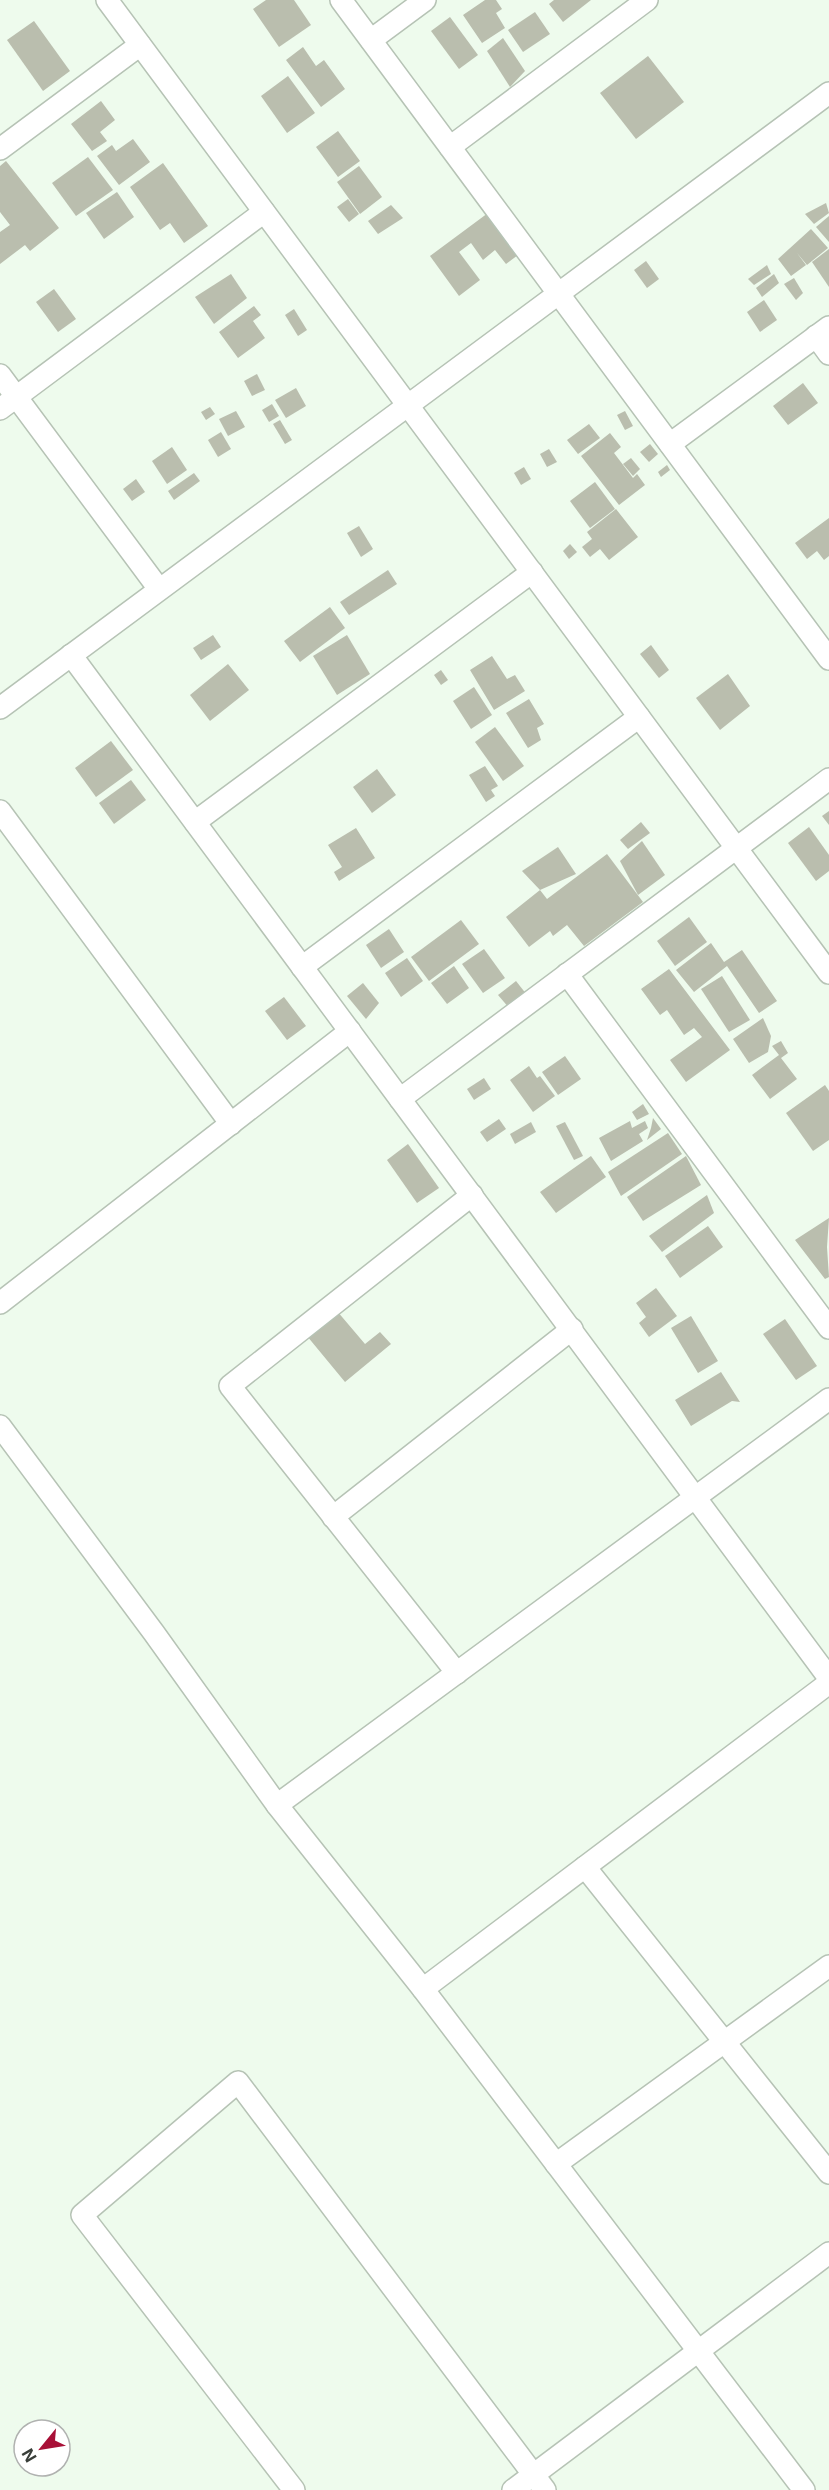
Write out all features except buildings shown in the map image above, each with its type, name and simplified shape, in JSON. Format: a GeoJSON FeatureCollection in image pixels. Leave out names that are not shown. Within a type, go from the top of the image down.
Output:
{"type":"FeatureCollection","features":[{"type":"Feature","properties":{"kind":"street"},"geometry":{"type":"LineString","coordinates":[[107,0],[829,973]]}},
{"type":"Feature","properties":{"kind":"street"},"geometry":{"type":"LineString","coordinates":[[341,0],[829,658]]}},
{"type":"Feature","properties":{"kind":"street"},"geometry":{"type":"LineString","coordinates":[[371,40],[425,0]]}},
{"type":"Feature","properties":{"kind":"street"},"geometry":{"type":"LineString","coordinates":[[450,147],[647,0]]}},
{"type":"Feature","properties":{"kind":"street"},"geometry":{"type":"LineString","coordinates":[[0,149],[140,45]]}},
{"type":"Feature","properties":{"kind":"street"},"geometry":{"type":"LineString","coordinates":[[0,708],[829,93]]}},
{"type":"Feature","properties":{"kind":"street"},"geometry":{"type":"LineString","coordinates":[[8,403],[264,212]]}},
{"type":"Feature","properties":{"kind":"street"},"geometry":{"type":"LineString","coordinates":[[670,444],[822,331],[829,354]]}},
{"type":"Feature","properties":{"kind":"street"},"geometry":{"type":"LineString","coordinates":[[0,375],[8,403],[159,589]]}},
{"type":"Feature","properties":{"kind":"street"},"geometry":{"type":"LineString","coordinates":[[195,822],[532,572]]}},
{"type":"Feature","properties":{"kind":"street"},"geometry":{"type":"LineString","coordinates":[[71,655],[829,1678]]}},
{"type":"Feature","properties":{"kind":"street"},"geometry":{"type":"LineString","coordinates":[[302,967],[639,717]]}},
{"type":"Feature","properties":{"kind":"street"},"geometry":{"type":"LineString","coordinates":[[400,1099],[829,779]]}},
{"type":"Feature","properties":{"kind":"street"},"geometry":{"type":"LineString","coordinates":[[0,811],[231,1124]]}},
{"type":"Feature","properties":{"kind":"street"},"geometry":{"type":"LineString","coordinates":[[567,975],[829,1328]]}},
{"type":"Feature","properties":{"kind":"street"},"geometry":{"type":"LineString","coordinates":[[0,1304],[350,1031]]}},
{"type":"Feature","properties":{"kind":"street"},"geometry":{"type":"LineString","coordinates":[[457,1673],[230,1386],[472,1195]]}},
{"type":"Feature","properties":{"kind":"street"},"geometry":{"type":"LineString","coordinates":[[333,1516],[572,1329]]}},
{"type":"Feature","properties":{"kind":"street"},"geometry":{"type":"LineString","coordinates":[[277,1804],[829,1399]]}},
{"type":"Feature","properties":{"kind":"street"},"geometry":{"type":"LineString","coordinates":[[0,1426],[154,1633],[277,1804],[423,1989],[804,2490]]}},
{"type":"Feature","properties":{"kind":"street"},"geometry":{"type":"LineString","coordinates":[[423,1989],[829,1683]]}},
{"type":"Feature","properties":{"kind":"street"},"geometry":{"type":"LineString","coordinates":[[585,1867],[829,2173]]}},
{"type":"Feature","properties":{"kind":"street"},"geometry":{"type":"LineString","coordinates":[[556,2164],[829,1966]]}},
{"type":"Feature","properties":{"kind":"street"},"geometry":{"type":"LineString","coordinates":[[294,2490],[82,2215],[238,2082],[539,2482]]}},
{"type":"Feature","properties":{"kind":"street"},"geometry":{"type":"LineString","coordinates":[[513,2490],[539,2482],[698,2350],[829,2253]]}}]}
